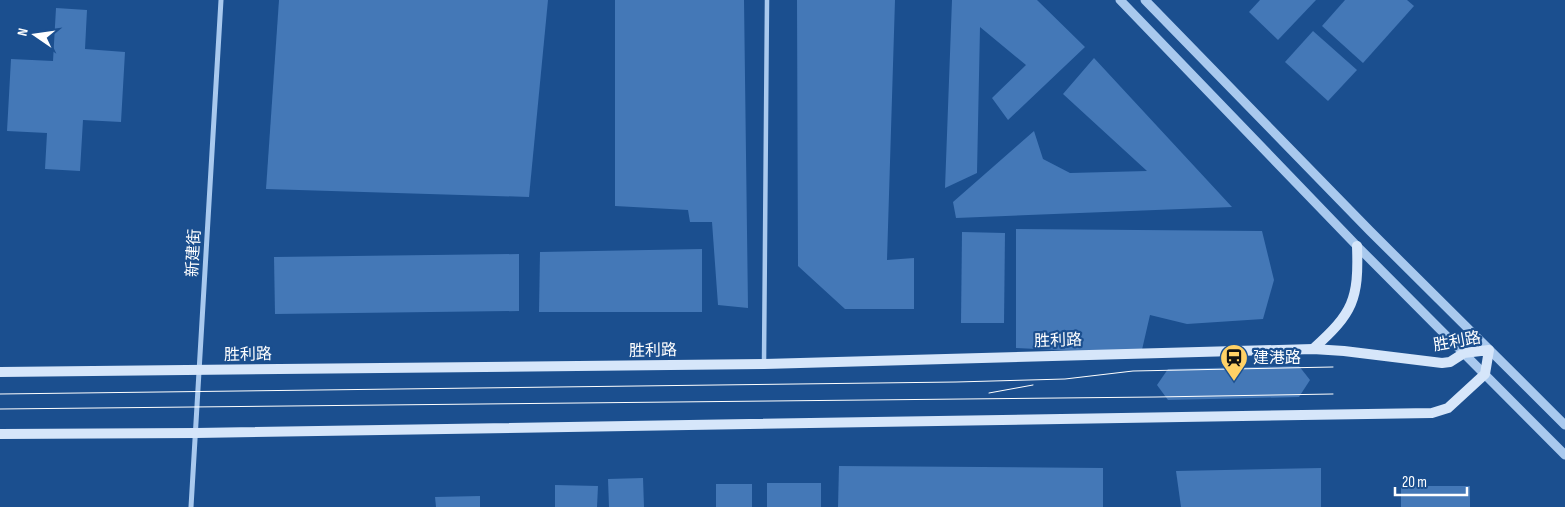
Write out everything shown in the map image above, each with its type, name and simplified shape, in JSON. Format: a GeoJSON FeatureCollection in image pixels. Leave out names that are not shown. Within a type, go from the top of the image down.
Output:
{"type":"FeatureCollection","features":[{"type":"Feature","properties":{"kind":"main road"},"geometry":{"type":"LineString","coordinates":[[1313,349],[1342,321],[1356,292],[1358,275],[1357,246]]}},
{"type":"Feature","properties":{"kind":"main road","name":"胜利路"},"geometry":{"type":"LineString","coordinates":[[0,372],[764,364],[1313,349],[1442,363],[1450,362],[1464,353],[1490,350],[1485,374]]}},
{"type":"Feature","properties":{"kind":"main road"},"geometry":{"type":"LineString","coordinates":[[0,434],[196,433],[1432,413],[1448,408],[1485,374]]}},
{"type":"Feature","properties":{"kind":"street","name":"新建街"},"geometry":{"type":"LineString","coordinates":[[191,507],[221,0]]}},
{"type":"Feature","properties":{"kind":"street"},"geometry":{"type":"LineString","coordinates":[[764,364],[767,0]]}},
{"type":"Feature","properties":{"kind":"street"},"geometry":{"type":"LineString","coordinates":[[1120,0],[1357,246],[1565,455]]}},
{"type":"Feature","properties":{"kind":"street"},"geometry":{"type":"LineString","coordinates":[[1145,0],[1370,231],[1565,425]]}},
{"type":"Feature","properties":{"kind":"building"},"geometry":{"type":"Polygon","coordinates":[[[279,0],[548,0],[529,197],[266,189],[279,0]]]}},
{"type":"Feature","properties":{"kind":"building"},"geometry":{"type":"Polygon","coordinates":[[[615,0],[744,0],[748,308],[718,305],[712,222],[690,222],[688,210],[615,206],[615,0]]]}},
{"type":"Feature","properties":{"kind":"building"},"geometry":{"type":"Polygon","coordinates":[[[797,0],[895,0],[887,260],[914,258],[914,309],[845,309],[798,266],[797,0]]]}},
{"type":"Feature","properties":{"kind":"building"},"geometry":{"type":"Polygon","coordinates":[[[952,0],[1037,0],[1085,47],[1008,120],[992,98],[1026,65],[980,27],[977,173],[945,188],[952,0]]]}},
{"type":"Feature","properties":{"kind":"building"},"geometry":{"type":"Polygon","coordinates":[[[1260,0],[1316,0],[1278,40],[1249,12],[1260,0]]]}},
{"type":"Feature","properties":{"kind":"building"},"geometry":{"type":"Polygon","coordinates":[[[1345,0],[1407,0],[1414,6],[1363,63],[1322,26],[1345,0]]]}},
{"type":"Feature","properties":{"kind":"building"},"geometry":{"type":"Polygon","coordinates":[[[56,8],[87,10],[85,49],[125,52],[121,122],[83,120],[80,171],[45,169],[47,133],[7,131],[11,59],[53,61],[56,8]]]}},
{"type":"Feature","properties":{"kind":"building"},"geometry":{"type":"Polygon","coordinates":[[[1313,31],[1357,70],[1328,101],[1285,62],[1313,31]]]}},
{"type":"Feature","properties":{"kind":"building"},"geometry":{"type":"Polygon","coordinates":[[[1094,58],[1232,207],[956,218],[953,202],[1034,131],[1043,159],[1070,173],[1147,171],[1063,94],[1094,58]]]}},
{"type":"Feature","properties":{"kind":"building"},"geometry":{"type":"Polygon","coordinates":[[[1016,229],[1262,231],[1274,280],[1263,319],[1187,324],[1150,315],[1141,354],[1016,348],[1016,229]]]}},
{"type":"Feature","properties":{"kind":"building"},"geometry":{"type":"Polygon","coordinates":[[[962,232],[1005,233],[1004,323],[961,323],[962,232]]]}},
{"type":"Feature","properties":{"kind":"building"},"geometry":{"type":"Polygon","coordinates":[[[702,249],[702,312],[539,312],[540,252],[702,249]]]}},
{"type":"Feature","properties":{"kind":"building"},"geometry":{"type":"Polygon","coordinates":[[[519,254],[519,311],[275,314],[274,257],[519,254]]]}},
{"type":"Feature","properties":{"kind":"building","name":"建港路"},"geometry":{"type":"Polygon","coordinates":[[[1299,366],[1310,380],[1299,397],[1168,400],[1157,385],[1168,369],[1299,366]]]}},
{"type":"Feature","properties":{"kind":"building"},"geometry":{"type":"Polygon","coordinates":[[[839,466],[1103,468],[1103,507],[838,507],[839,466]]]}},
{"type":"Feature","properties":{"kind":"building"},"geometry":{"type":"Polygon","coordinates":[[[1321,468],[1321,507],[1181,507],[1176,471],[1321,468]]]}},
{"type":"Feature","properties":{"kind":"building"},"geometry":{"type":"Polygon","coordinates":[[[643,478],[644,507],[609,507],[608,479],[643,478]]]}},
{"type":"Feature","properties":{"kind":"building"},"geometry":{"type":"Polygon","coordinates":[[[767,483],[821,483],[821,507],[767,507],[767,483]]]}},
{"type":"Feature","properties":{"kind":"building"},"geometry":{"type":"Polygon","coordinates":[[[716,484],[752,484],[752,507],[716,507],[716,484]]]}},
{"type":"Feature","properties":{"kind":"building"},"geometry":{"type":"Polygon","coordinates":[[[555,485],[598,486],[597,507],[555,507],[555,485]]]}},
{"type":"Feature","properties":{"kind":"building"},"geometry":{"type":"Polygon","coordinates":[[[1401,486],[1470,486],[1470,507],[1401,507],[1401,486]]]}},
{"type":"Feature","properties":{"kind":"building"},"geometry":{"type":"Polygon","coordinates":[[[480,496],[480,507],[436,507],[435,497],[480,496]]]}},
{"type":"Feature","properties":{"kind":"tram line"},"geometry":{"type":"LineString","coordinates":[[0,394],[956,382],[1065,379],[1133,371],[1333,367]]}},
{"type":"Feature","properties":{"kind":"tram line"},"geometry":{"type":"LineString","coordinates":[[989,393],[1033,385]]}},
{"type":"Feature","properties":{"kind":"tram line"},"geometry":{"type":"LineString","coordinates":[[0,409],[1333,394]]}},
{"type":"Feature","properties":{"kind":"place","name":"建港路"},"geometry":{"type":"Point","coordinates":[1234,382]}}]}
